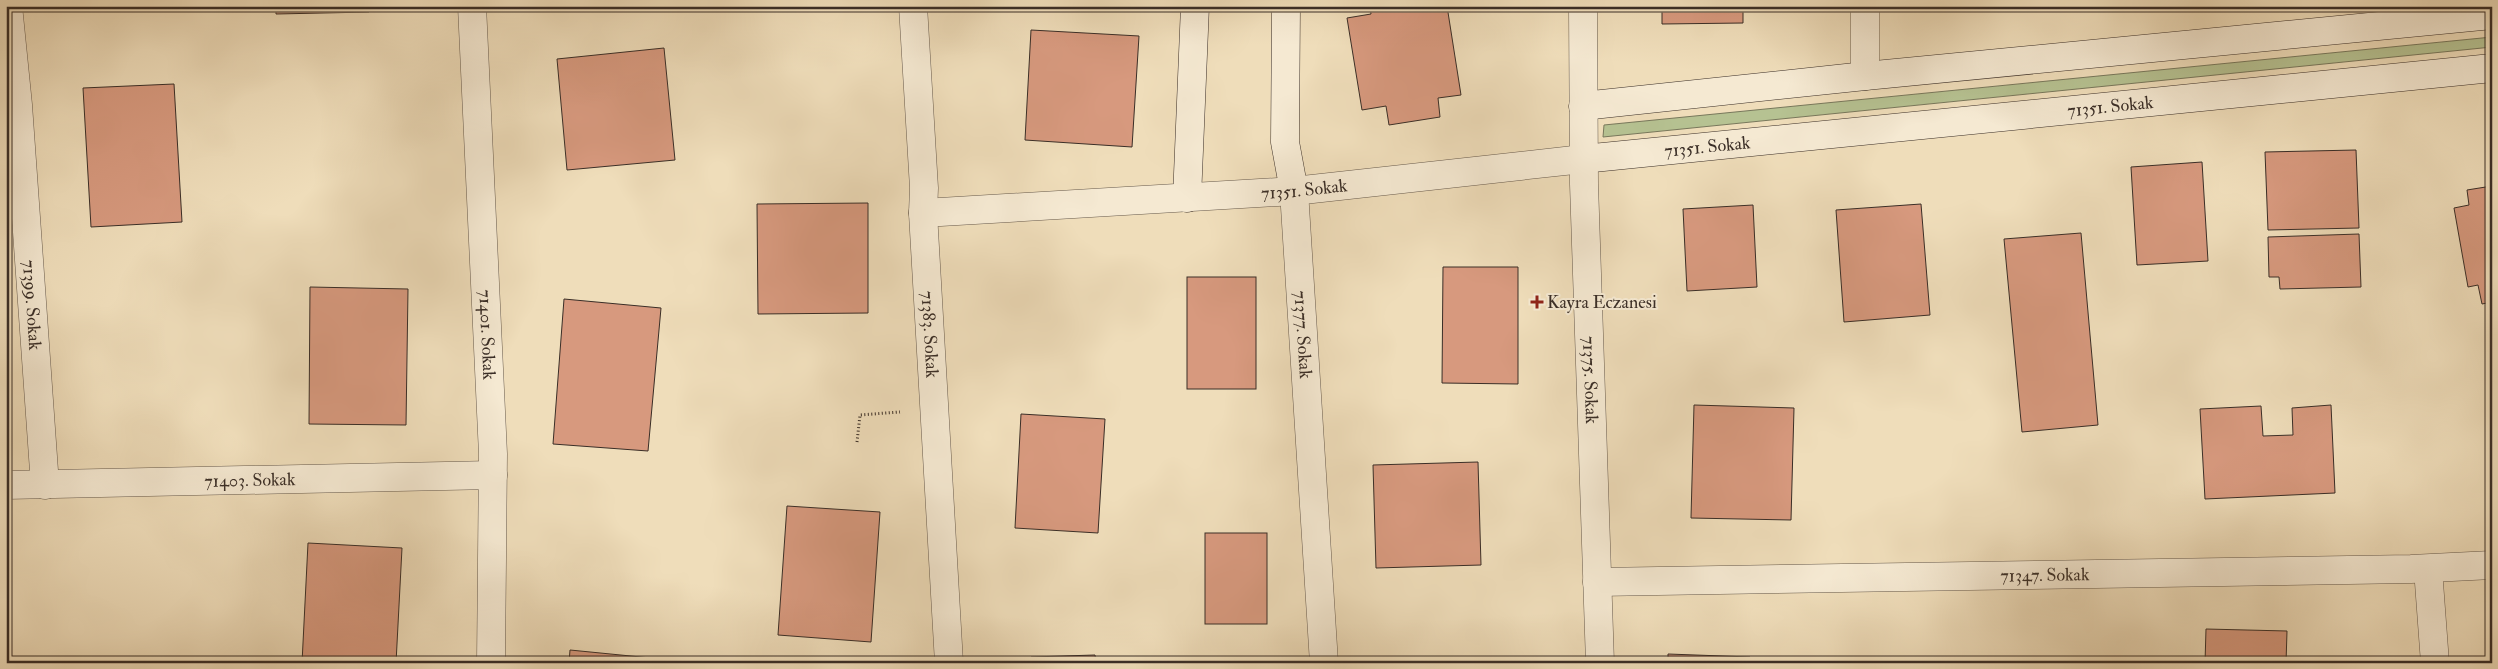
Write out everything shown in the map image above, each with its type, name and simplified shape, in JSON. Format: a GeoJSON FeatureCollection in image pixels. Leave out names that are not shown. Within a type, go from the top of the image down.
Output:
{"type":"FeatureCollection","features":[{"type":"Feature","properties":{"kind":"street","name":"71399. Sokak"},"geometry":{"type":"LineString","coordinates":[[8,6],[10,66],[45,485]]}},
{"type":"Feature","properties":{"kind":"street","name":"71401. Sokak"},"geometry":{"type":"LineString","coordinates":[[472,6],[493,475],[491,663]]}},
{"type":"Feature","properties":{"kind":"street","name":"71383. Sokak"},"geometry":{"type":"LineString","coordinates":[[913,6],[949,663]]}},
{"type":"Feature","properties":{"kind":"street"},"geometry":{"type":"LineString","coordinates":[[1188,198],[1195,6]]}},
{"type":"Feature","properties":{"kind":"street","name":"71377. Sokak"},"geometry":{"type":"LineString","coordinates":[[1286,6],[1285,142],[1294,192],[1324,663]]}},
{"type":"Feature","properties":{"kind":"street","name":"71375. Sokak"},"geometry":{"type":"LineString","coordinates":[[1583,6],[1584,159],[1600,663]]}},
{"type":"Feature","properties":{"kind":"street"},"geometry":{"type":"LineString","coordinates":[[1865,76],[1866,6]]}},
{"type":"Feature","properties":{"kind":"street"},"geometry":{"type":"LineString","coordinates":[[1583,106],[2426,14],[2492,15]]}},
{"type":"Feature","properties":{"kind":"street","name":"71351. Sokak"},"geometry":{"type":"LineString","coordinates":[[923,213],[1294,192],[1584,159],[2492,68]]}},
{"type":"Feature","properties":{"kind":"street","name":"71403. Sokak"},"geometry":{"type":"LineString","coordinates":[[6,485],[493,475]]}},
{"type":"Feature","properties":{"kind":"street","name":"71347. Sokak"},"geometry":{"type":"LineString","coordinates":[[1597,582],[2428,569],[2492,565]]}},
{"type":"Feature","properties":{"kind":"street"},"geometry":{"type":"LineString","coordinates":[[2428,569],[2435,663]]}},
{"type":"Feature","properties":{"kind":"path"},"geometry":{"type":"LineString","coordinates":[[857,442],[860,415],[904,412]]}},
{"type":"Feature","properties":{"kind":"green space"},"geometry":{"type":"Polygon","coordinates":[[[2492,37],[2492,47],[1603,137],[1604,125],[2492,37]]]}},
{"type":"Feature","properties":{"kind":"building"},"geometry":{"type":"Polygon","coordinates":[[[276,6],[369,6],[369,12],[276,14],[276,6]]]}},
{"type":"Feature","properties":{"kind":"building"},"geometry":{"type":"Polygon","coordinates":[[[1370,6],[1420,6],[1420,10],[1447,6],[1461,95],[1438,98],[1440,117],[1389,125],[1386,106],[1362,110],[1347,18],[1371,14],[1370,6]]]}},
{"type":"Feature","properties":{"kind":"building"},"geometry":{"type":"Polygon","coordinates":[[[1662,6],[1743,6],[1743,23],[1662,24],[1662,6]]]}},
{"type":"Feature","properties":{"kind":"building"},"geometry":{"type":"Polygon","coordinates":[[[1031,30],[1139,36],[1132,147],[1025,140],[1031,30]]]}},
{"type":"Feature","properties":{"kind":"building"},"geometry":{"type":"Polygon","coordinates":[[[664,48],[675,160],[567,170],[557,59],[664,48]]]}},
{"type":"Feature","properties":{"kind":"building"},"geometry":{"type":"Polygon","coordinates":[[[174,84],[182,222],[91,227],[83,88],[174,84]]]}},
{"type":"Feature","properties":{"kind":"building"},"geometry":{"type":"Polygon","coordinates":[[[2356,150],[2359,228],[2268,230],[2265,152],[2356,150]]]}},
{"type":"Feature","properties":{"kind":"building"},"geometry":{"type":"Polygon","coordinates":[[[2202,162],[2208,261],[2137,265],[2131,167],[2202,162]]]}},
{"type":"Feature","properties":{"kind":"building"},"geometry":{"type":"Polygon","coordinates":[[[2492,186],[2492,302],[2482,304],[2478,285],[2468,287],[2454,208],[2469,205],[2467,190],[2492,186]]]}},
{"type":"Feature","properties":{"kind":"building"},"geometry":{"type":"Polygon","coordinates":[[[868,203],[868,313],[758,314],[757,204],[868,203]]]}},
{"type":"Feature","properties":{"kind":"building"},"geometry":{"type":"Polygon","coordinates":[[[1921,204],[1930,315],[1844,322],[1836,210],[1921,204]]]}},
{"type":"Feature","properties":{"kind":"building"},"geometry":{"type":"Polygon","coordinates":[[[1753,205],[1757,287],[1687,291],[1683,209],[1753,205]]]}},
{"type":"Feature","properties":{"kind":"building"},"geometry":{"type":"Polygon","coordinates":[[[2081,233],[2098,425],[2022,432],[2004,239],[2081,233]]]}},
{"type":"Feature","properties":{"kind":"building"},"geometry":{"type":"Polygon","coordinates":[[[2359,234],[2361,287],[2280,289],[2279,277],[2269,277],[2268,237],[2359,234]]]}},
{"type":"Feature","properties":{"kind":"building"},"geometry":{"type":"Polygon","coordinates":[[[1443,267],[1518,267],[1518,384],[1442,383],[1443,267]]]}},
{"type":"Feature","properties":{"kind":"building"},"geometry":{"type":"Polygon","coordinates":[[[1187,277],[1256,277],[1256,389],[1187,389],[1187,277]]]}},
{"type":"Feature","properties":{"kind":"building"},"geometry":{"type":"Polygon","coordinates":[[[310,287],[408,289],[406,425],[309,424],[310,287]]]}},
{"type":"Feature","properties":{"kind":"building"},"geometry":{"type":"Polygon","coordinates":[[[564,299],[661,308],[648,451],[553,444],[564,299]]]}},
{"type":"Feature","properties":{"kind":"building"},"geometry":{"type":"Polygon","coordinates":[[[1694,405],[1794,408],[1791,520],[1691,518],[1694,405]]]}},
{"type":"Feature","properties":{"kind":"building"},"geometry":{"type":"Polygon","coordinates":[[[2331,405],[2335,493],[2205,499],[2200,409],[2261,406],[2263,436],[2293,435],[2292,408],[2331,405]]]}},
{"type":"Feature","properties":{"kind":"building"},"geometry":{"type":"Polygon","coordinates":[[[1021,414],[1105,419],[1098,533],[1015,528],[1021,414]]]}},
{"type":"Feature","properties":{"kind":"building"},"geometry":{"type":"Polygon","coordinates":[[[1478,462],[1481,565],[1376,568],[1373,465],[1478,462]]]}},
{"type":"Feature","properties":{"kind":"building"},"geometry":{"type":"Polygon","coordinates":[[[787,506],[880,512],[871,642],[778,635],[787,506]]]}},
{"type":"Feature","properties":{"kind":"building"},"geometry":{"type":"Polygon","coordinates":[[[1205,533],[1267,533],[1267,624],[1205,624],[1205,533]]]}},
{"type":"Feature","properties":{"kind":"building"},"geometry":{"type":"Polygon","coordinates":[[[308,543],[402,548],[396,663],[302,663],[308,543]]]}},
{"type":"Feature","properties":{"kind":"building"},"geometry":{"type":"Polygon","coordinates":[[[2206,629],[2287,631],[2286,663],[2205,663],[2206,629]]]}},
{"type":"Feature","properties":{"kind":"building"},"geometry":{"type":"Polygon","coordinates":[[[570,650],[661,659],[661,663],[569,663],[570,650]]]}},
{"type":"Feature","properties":{"kind":"building"},"geometry":{"type":"Polygon","coordinates":[[[1668,654],[1750,657],[1750,663],[1668,663],[1668,654]]]}},
{"type":"Feature","properties":{"kind":"building"},"geometry":{"type":"Polygon","coordinates":[[[1095,655],[1096,663],[1031,663],[1031,657],[1095,655]]]}},
{"type":"Feature","properties":{"kind":"place","name":"Kayra Eczanesi"},"geometry":{"type":"Point","coordinates":[1537,302]}}]}
